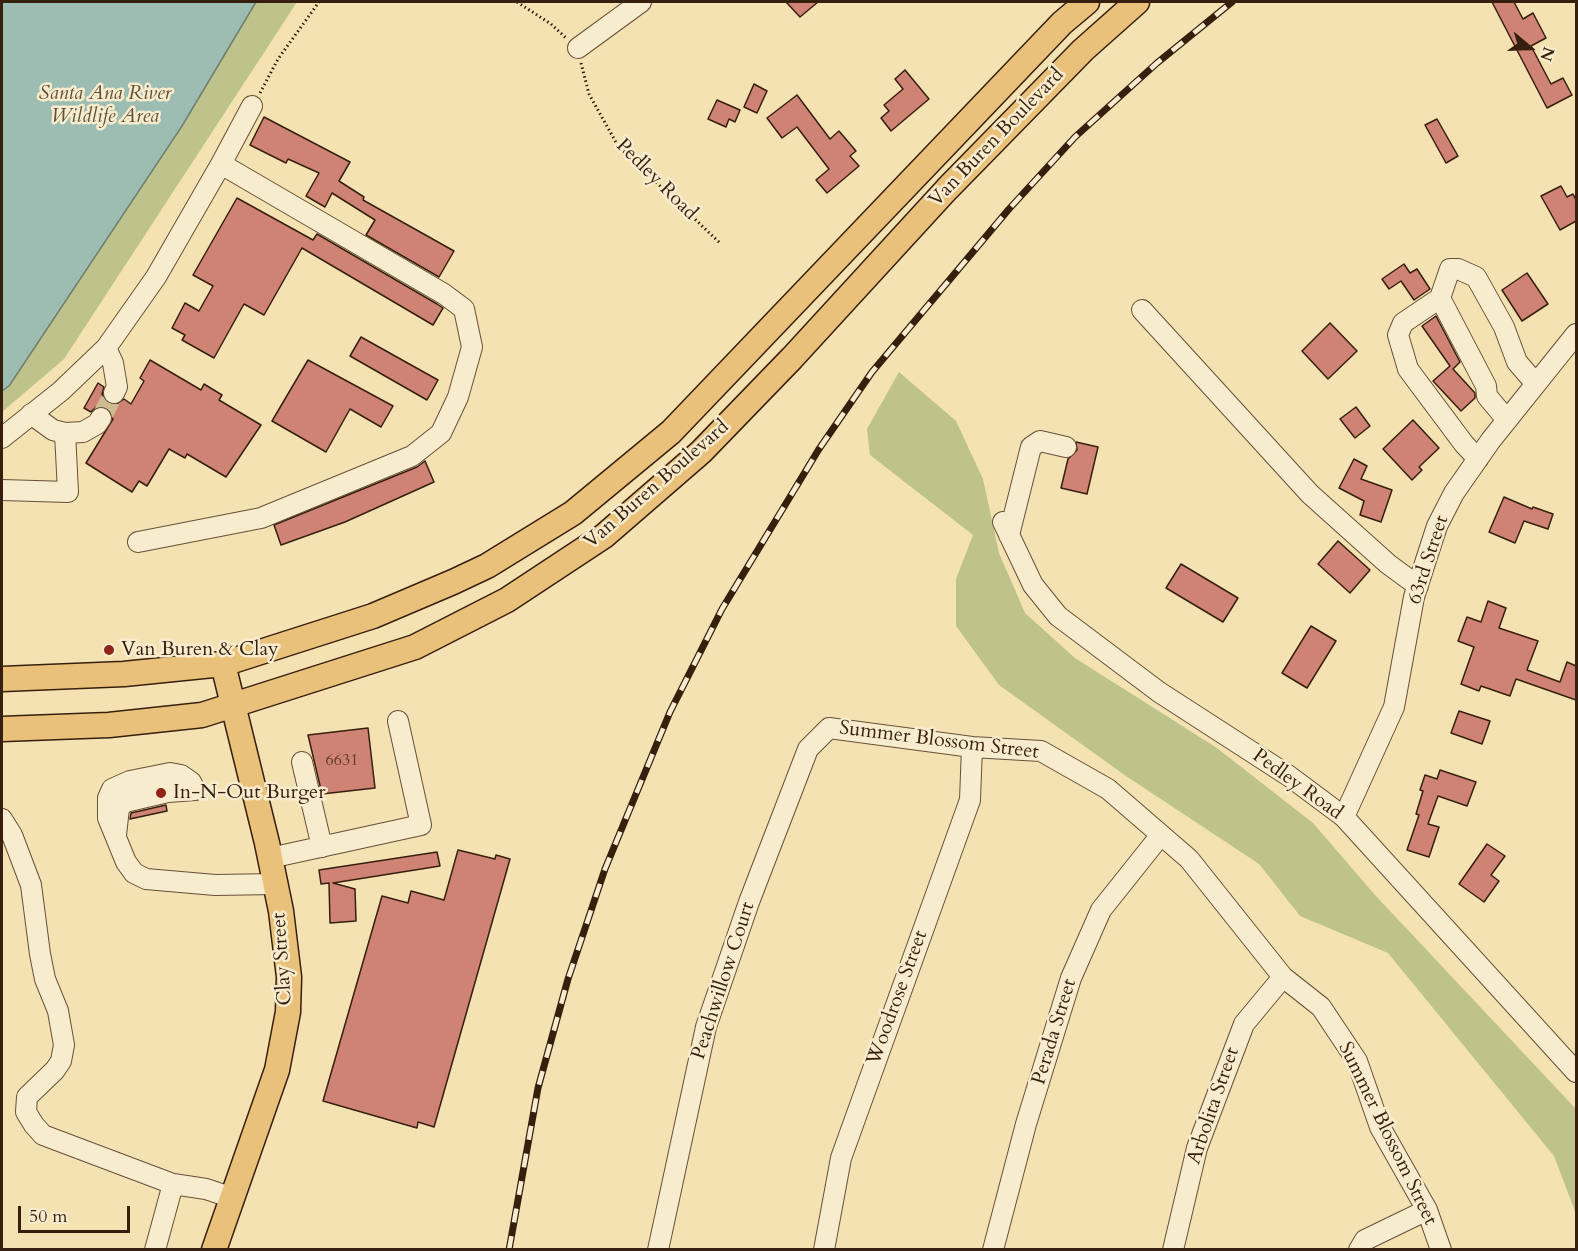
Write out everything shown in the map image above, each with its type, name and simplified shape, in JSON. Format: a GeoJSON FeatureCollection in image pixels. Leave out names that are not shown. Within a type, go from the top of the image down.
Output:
{"type":"FeatureCollection","features":[{"type":"Feature","properties":{"kind":"main road","name":"Van Buren Boulevard"},"geometry":{"type":"LineString","coordinates":[[2,679],[124,674],[223,664],[372,616],[453,582],[487,566],[573,513],[671,432],[1062,23],[1087,2]]}},
{"type":"Feature","properties":{"kind":"main road","name":"Van Buren Boulevard"},"geometry":{"type":"LineString","coordinates":[[2,729],[118,725],[202,715],[415,647],[507,600],[604,536],[701,452],[792,358],[963,173],[1083,50],[1137,2]]}},
{"type":"Feature","properties":{"kind":"main road","name":"Clay Street"},"geometry":{"type":"LineString","coordinates":[[214,1250],[277,1070],[288,1012],[289,977],[276,884],[223,664]]}},
{"type":"Feature","properties":{"kind":"street"},"geometry":{"type":"LineString","coordinates":[[578,48],[641,2]]}},
{"type":"Feature","properties":{"kind":"street"},"geometry":{"type":"LineString","coordinates":[[2,438],[61,391],[106,348],[156,277],[252,106]]}},
{"type":"Feature","properties":{"kind":"street"},"geometry":{"type":"LineString","coordinates":[[138,542],[261,518],[412,456],[441,434],[458,397],[472,347],[464,309],[444,294],[221,164]]}},
{"type":"Feature","properties":{"kind":"street"},"geometry":{"type":"LineString","coordinates":[[1478,459],[1464,444],[1408,369],[1398,335],[1403,323],[1440,298],[1450,269],[1458,269],[1476,277],[1504,327],[1517,362],[1536,384]]}},
{"type":"Feature","properties":{"kind":"street"},"geometry":{"type":"LineString","coordinates":[[1440,298],[1486,386],[1487,396],[1507,420]]}},
{"type":"Feature","properties":{"kind":"street"},"geometry":{"type":"LineString","coordinates":[[1142,310],[1310,494],[1388,564],[1418,586]]}},
{"type":"Feature","properties":{"kind":"street","name":"63rd Street"},"geometry":{"type":"LineString","coordinates":[[1344,817],[1394,707],[1418,586],[1437,526],[1454,493],[1478,459],[1576,334]]}},
{"type":"Feature","properties":{"kind":"street"},"geometry":{"type":"LineString","coordinates":[[106,348],[113,363],[117,387],[114,393]]}},
{"type":"Feature","properties":{"kind":"street"},"geometry":{"type":"LineString","coordinates":[[31,414],[53,430],[65,433],[83,432],[97,424],[101,418]]}},
{"type":"Feature","properties":{"kind":"street"},"geometry":{"type":"LineString","coordinates":[[2,490],[68,492],[65,433]]}},
{"type":"Feature","properties":{"kind":"street","name":"Pedley Road"},"geometry":{"type":"LineString","coordinates":[[1066,447],[1040,441],[1031,447],[1006,529],[1033,585],[1058,616],[1159,692],[1289,776],[1344,817],[1576,1071]]}},
{"type":"Feature","properties":{"kind":"street"},"geometry":{"type":"LineString","coordinates":[[270,858],[421,825],[398,721]]}},
{"type":"Feature","properties":{"kind":"street","name":"Summer Blossom Street"},"geometry":{"type":"LineString","coordinates":[[829,728],[972,747],[1041,751],[1108,789],[1189,859],[1283,977],[1321,1006],[1357,1061],[1380,1127],[1427,1210],[1441,1250]]}},
{"type":"Feature","properties":{"kind":"street","name":"Peachwillow Court"},"geometry":{"type":"LineString","coordinates":[[658,1250],[706,1027],[749,902],[808,749],[829,728]]}},
{"type":"Feature","properties":{"kind":"street","name":"Woodrose Street"},"geometry":{"type":"LineString","coordinates":[[824,1250],[841,1158],[970,800],[972,747]]}},
{"type":"Feature","properties":{"kind":"street"},"geometry":{"type":"LineString","coordinates":[[302,762],[322,847]]}},
{"type":"Feature","properties":{"kind":"street"},"geometry":{"type":"LineString","coordinates":[[195,790],[168,792],[125,802],[119,808],[116,835],[134,873],[146,879],[215,885],[276,884]]}},
{"type":"Feature","properties":{"kind":"street"},"geometry":{"type":"LineString","coordinates":[[2,819],[12,835],[31,885],[45,979],[58,1011],[64,1045],[61,1061],[55,1070],[27,1097],[26,1112],[44,1135],[173,1184],[206,1189],[233,1198]]}},
{"type":"Feature","properties":{"kind":"street","name":"Perada Street"},"geometry":{"type":"LineString","coordinates":[[993,1250],[1026,1124],[1071,978],[1101,910],[1160,836]]}},
{"type":"Feature","properties":{"kind":"street","name":"Arbolita Street"},"geometry":{"type":"LineString","coordinates":[[1173,1250],[1197,1148],[1244,1024],[1283,977]]}},
{"type":"Feature","properties":{"kind":"street"},"geometry":{"type":"LineString","coordinates":[[155,1250],[173,1184]]}},
{"type":"Feature","properties":{"kind":"street"},"geometry":{"type":"LineString","coordinates":[[1359,1250],[1365,1240],[1427,1210]]}},
{"type":"Feature","properties":{"kind":"path"},"geometry":{"type":"LineString","coordinates":[[252,106],[278,59],[319,2]]}},
{"type":"Feature","properties":{"kind":"path"},"geometry":{"type":"LineString","coordinates":[[517,2],[551,24],[578,48]]}},
{"type":"Feature","properties":{"kind":"path","name":"Pedley Road"},"geometry":{"type":"LineString","coordinates":[[578,48],[589,94],[618,146],[720,243]]}},
{"type":"Feature","properties":{"kind":"green space","name":"Santa Ana River Wildlife Area"},"geometry":{"type":"Polygon","coordinates":[[[2,2],[297,2],[64,359],[2,412],[2,2]]]}},
{"type":"Feature","properties":{"kind":"green space"},"geometry":{"type":"Polygon","coordinates":[[[899,372],[956,421],[983,479],[999,553],[1025,613],[1075,658],[1217,748],[1313,823],[1375,895],[1576,1109],[1576,1214],[1554,1156],[1388,953],[1300,916],[1259,864],[1126,776],[999,685],[956,626],[956,579],[973,535],[870,455],[867,429],[899,372]]]}},
{"type":"Feature","properties":{"kind":"water","name":"Santa Ana River Wildlife Area"},"geometry":{"type":"Polygon","coordinates":[[[2,2],[256,2],[182,126],[9,386],[2,391],[2,2]]]}},
{"type":"Feature","properties":{"kind":"building"},"geometry":{"type":"Polygon","coordinates":[[[786,2],[818,2],[800,17],[786,2]]]}},
{"type":"Feature","properties":{"kind":"building"},"geometry":{"type":"Polygon","coordinates":[[[1492,2],[1514,2],[1523,19],[1533,13],[1546,38],[1531,46],[1551,84],[1563,78],[1572,95],[1547,108],[1492,2]]]}},
{"type":"Feature","properties":{"kind":"building"},"geometry":{"type":"Polygon","coordinates":[[[905,70],[929,99],[891,131],[881,118],[889,111],[884,105],[903,89],[895,79],[905,70]]]}},
{"type":"Feature","properties":{"kind":"building"},"geometry":{"type":"Polygon","coordinates":[[[754,84],[767,91],[757,113],[744,107],[754,84]]]}},
{"type":"Feature","properties":{"kind":"building"},"geometry":{"type":"Polygon","coordinates":[[[797,95],[830,139],[839,131],[856,151],[850,156],[859,166],[827,193],[816,180],[829,169],[797,127],[782,138],[767,118],[797,95]]]}},
{"type":"Feature","properties":{"kind":"building"},"geometry":{"type":"Polygon","coordinates":[[[717,100],[740,110],[735,122],[729,119],[726,127],[708,119],[717,100]]]}},
{"type":"Feature","properties":{"kind":"building"},"geometry":{"type":"Polygon","coordinates":[[[264,117],[350,162],[339,181],[364,197],[363,200],[454,251],[439,277],[366,235],[375,220],[332,193],[325,207],[306,196],[319,173],[288,159],[286,163],[250,145],[264,117]]]}},
{"type":"Feature","properties":{"kind":"building"},"geometry":{"type":"Polygon","coordinates":[[[1437,119],[1458,156],[1446,163],[1425,125],[1437,119]]]}},
{"type":"Feature","properties":{"kind":"building"},"geometry":{"type":"Polygon","coordinates":[[[1561,186],[1567,197],[1573,194],[1576,200],[1576,221],[1560,230],[1541,196],[1561,186]]]}},
{"type":"Feature","properties":{"kind":"building"},"geometry":{"type":"Polygon","coordinates":[[[237,198],[313,240],[317,234],[437,304],[443,308],[433,325],[302,248],[264,315],[244,304],[214,358],[182,340],[185,335],[172,328],[185,303],[199,311],[213,286],[193,275],[237,198]]]}},
{"type":"Feature","properties":{"kind":"building"},"geometry":{"type":"Polygon","coordinates":[[[1404,264],[1410,273],[1417,269],[1430,289],[1414,300],[1401,281],[1389,289],[1382,279],[1404,264]]]}},
{"type":"Feature","properties":{"kind":"building"},"geometry":{"type":"Polygon","coordinates":[[[1527,273],[1548,304],[1522,321],[1502,290],[1527,273]]]}},
{"type":"Feature","properties":{"kind":"building"},"geometry":{"type":"Polygon","coordinates":[[[1436,316],[1460,362],[1453,369],[1475,393],[1475,398],[1461,411],[1433,381],[1450,366],[1422,326],[1436,316]]]}},
{"type":"Feature","properties":{"kind":"building"},"geometry":{"type":"Polygon","coordinates":[[[1330,323],[1357,351],[1328,379],[1302,351],[1330,323]]]}},
{"type":"Feature","properties":{"kind":"building"},"geometry":{"type":"Polygon","coordinates":[[[361,337],[438,380],[427,400],[350,356],[361,337]]]}},
{"type":"Feature","properties":{"kind":"building"},"geometry":{"type":"Polygon","coordinates":[[[150,360],[201,390],[204,384],[222,395],[219,400],[261,425],[226,477],[187,454],[185,458],[169,449],[147,486],[139,481],[132,492],[86,463],[113,419],[107,408],[96,407],[91,412],[84,408],[98,383],[104,387],[102,394],[108,403],[115,405],[124,399],[131,404],[144,381],[140,378],[150,360]]]}},
{"type":"Feature","properties":{"kind":"building"},"geometry":{"type":"Polygon","coordinates":[[[308,360],[393,406],[381,427],[350,409],[326,452],[272,421],[308,360]]]}},
{"type":"Feature","properties":{"kind":"building"},"geometry":{"type":"Polygon","coordinates":[[[1356,407],[1370,426],[1355,438],[1340,419],[1356,407]]]}},
{"type":"Feature","properties":{"kind":"building"},"geometry":{"type":"Polygon","coordinates":[[[1413,420],[1439,448],[1419,467],[1422,470],[1412,480],[1383,449],[1413,420]]]}},
{"type":"Feature","properties":{"kind":"building"},"geometry":{"type":"Polygon","coordinates":[[[1076,442],[1098,447],[1087,494],[1061,488],[1068,459],[1077,450],[1076,442]]]}},
{"type":"Feature","properties":{"kind":"building"},"geometry":{"type":"Polygon","coordinates":[[[1354,459],[1367,466],[1361,479],[1392,490],[1381,522],[1360,515],[1364,501],[1339,488],[1354,459]]]}},
{"type":"Feature","properties":{"kind":"building"},"geometry":{"type":"Polygon","coordinates":[[[425,461],[434,482],[345,522],[281,545],[274,525],[417,467],[425,461]]]}},
{"type":"Feature","properties":{"kind":"building"},"geometry":{"type":"Polygon","coordinates":[[[1504,497],[1532,509],[1533,507],[1553,514],[1548,529],[1524,521],[1515,543],[1489,532],[1504,497]]]}},
{"type":"Feature","properties":{"kind":"building"},"geometry":{"type":"Polygon","coordinates":[[[1338,541],[1370,570],[1350,593],[1318,564],[1338,541]]]}},
{"type":"Feature","properties":{"kind":"building"},"geometry":{"type":"Polygon","coordinates":[[[1181,564],[1238,598],[1223,622],[1166,588],[1181,564]]]}},
{"type":"Feature","properties":{"kind":"building"},"geometry":{"type":"Polygon","coordinates":[[[1488,601],[1506,608],[1499,628],[1538,641],[1527,670],[1560,682],[1567,662],[1576,666],[1576,700],[1516,679],[1510,696],[1481,686],[1479,691],[1461,684],[1474,647],[1458,641],[1467,617],[1481,622],[1488,601]]]}},
{"type":"Feature","properties":{"kind":"building"},"geometry":{"type":"Polygon","coordinates":[[[1311,626],[1336,641],[1307,688],[1282,673],[1311,626]]]}},
{"type":"Feature","properties":{"kind":"building"},"geometry":{"type":"Polygon","coordinates":[[[1459,711],[1490,721],[1482,744],[1451,733],[1459,711]]]}},
{"type":"Feature","properties":{"kind":"building"},"geometry":{"type":"Polygon","coordinates":[[[368,728],[375,788],[322,794],[308,735],[368,728]]]}},
{"type":"Feature","properties":{"kind":"building"},"geometry":{"type":"Polygon","coordinates":[[[1440,770],[1476,782],[1467,806],[1438,796],[1428,824],[1439,827],[1429,857],[1407,850],[1419,815],[1416,814],[1425,775],[1437,779],[1440,770]]]}},
{"type":"Feature","properties":{"kind":"building"},"geometry":{"type":"Polygon","coordinates":[[[166,805],[167,811],[130,819],[131,813],[166,805]]]}},
{"type":"Feature","properties":{"kind":"building"},"geometry":{"type":"Polygon","coordinates":[[[1487,844],[1505,856],[1491,875],[1499,881],[1484,902],[1459,884],[1487,844]]]}},
{"type":"Feature","properties":{"kind":"building"},"geometry":{"type":"Polygon","coordinates":[[[458,850],[495,859],[496,855],[510,859],[434,1127],[418,1122],[417,1128],[323,1101],[382,896],[408,903],[411,891],[444,900],[458,850]]]}},
{"type":"Feature","properties":{"kind":"building"},"geometry":{"type":"Polygon","coordinates":[[[437,852],[440,866],[333,883],[355,889],[356,921],[330,923],[329,883],[321,884],[319,870],[437,852]]]}},
{"type":"Feature","properties":{"kind":"tunnel"},"geometry":{"type":"LineString","coordinates":[[101,418],[114,393]]}},
{"type":"Feature","properties":{"kind":"railway"},"geometry":{"type":"LineString","coordinates":[[509,1250],[538,1088],[568,979],[605,869],[670,712],[722,609],[819,449],[872,372],[1009,209],[1075,137],[1157,63],[1232,2]]}},
{"type":"Feature","properties":{"kind":"place","name":"Van Buren & Clay"},"geometry":{"type":"Point","coordinates":[109,650]}},
{"type":"Feature","properties":{"kind":"place","name":"In-N-Out Burger"},"geometry":{"type":"Point","coordinates":[161,793]}}]}
